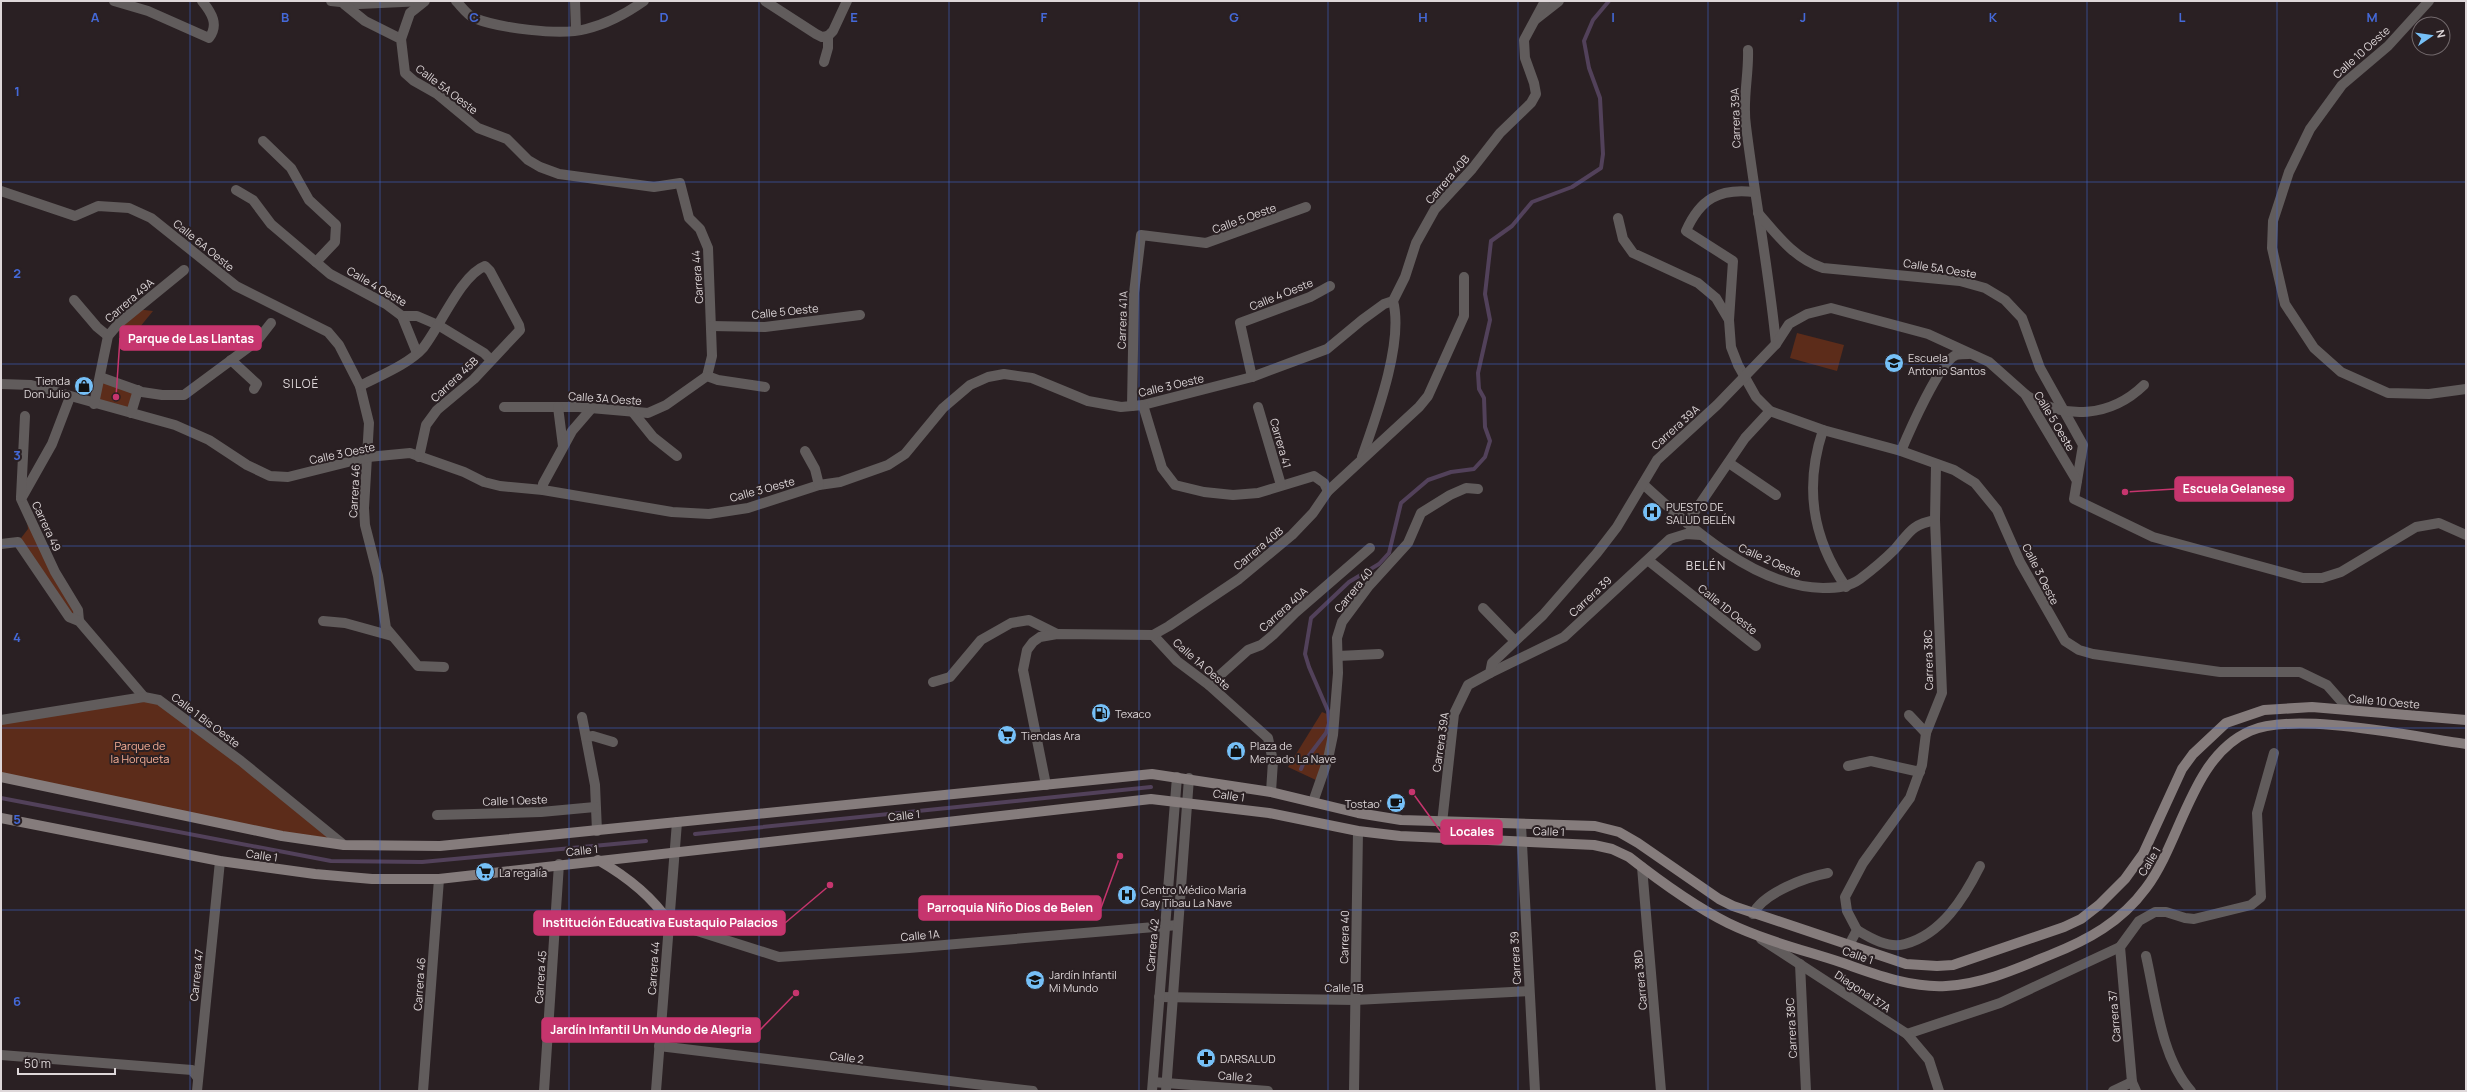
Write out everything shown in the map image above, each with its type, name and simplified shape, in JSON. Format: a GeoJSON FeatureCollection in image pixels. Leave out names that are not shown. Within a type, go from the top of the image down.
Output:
{"type":"FeatureCollection","features":[{"type":"Feature","properties":{"kind":"main road","name":"Calle 10 Oeste"},"geometry":{"type":"LineString","coordinates":[[2300,707],[2466,720]]}},
{"type":"Feature","properties":{"kind":"main road","name":"Calle 1"},"geometry":{"type":"LineString","coordinates":[[1,777],[282,836],[344,845],[440,846],[1152,774],[1189,778],[1271,792],[1358,813],[1442,823],[1595,826],[1619,832],[1638,843],[1718,899],[1753,914],[1906,964],[1937,966],[1953,965],[2021,943],[2080,919],[2099,905],[2138,862],[2148,845],[2182,769],[2207,740],[2226,723],[2247,714],[2264,710],[2300,707]]}},
{"type":"Feature","properties":{"kind":"main road","name":"Calle 1"},"geometry":{"type":"LineString","coordinates":[[1,818],[220,861],[372,880],[439,879],[560,864],[1151,799],[1187,802],[1269,813],[1358,832],[1443,839],[1600,846],[1612,848],[1712,913],[1749,931],[1902,983],[1932,986],[1958,985],[1981,981],[2008,973],[2075,945],[2106,928],[2132,905],[2161,867],[2204,773],[2233,739],[2253,730],[2276,724],[2310,724],[2466,744]]}},
{"type":"Feature","properties":{"kind":"main road"},"geometry":{"type":"LineString","coordinates":[[598,860],[639,888],[658,906],[668,922]]}},
{"type":"Feature","properties":{"kind":"street"},"geometry":{"type":"LineString","coordinates":[[114,1],[148,11],[209,38],[214,31],[215,24],[212,16],[202,1]]}},
{"type":"Feature","properties":{"kind":"street"},"geometry":{"type":"LineString","coordinates":[[331,1],[344,4],[425,1]]}},
{"type":"Feature","properties":{"kind":"street"},"geometry":{"type":"LineString","coordinates":[[344,4],[365,21],[401,39],[410,13],[425,1]]}},
{"type":"Feature","properties":{"kind":"street"},"geometry":{"type":"LineString","coordinates":[[456,1],[473,18],[510,27],[531,30],[576,30],[600,25],[640,3]]}},
{"type":"Feature","properties":{"kind":"street"},"geometry":{"type":"LineString","coordinates":[[575,1],[576,30]]}},
{"type":"Feature","properties":{"kind":"street"},"geometry":{"type":"LineString","coordinates":[[765,1],[822,37],[828,36],[833,31],[847,1]]}},
{"type":"Feature","properties":{"kind":"street","name":"Carrera 40B"},"geometry":{"type":"LineString","coordinates":[[1361,459],[1387,376],[1395,330],[1396,312],[1393,301],[1405,277],[1416,243],[1435,209],[1472,170],[1500,134],[1531,102],[1536,94],[1534,83],[1525,58],[1524,40],[1532,21],[1545,1]]}},
{"type":"Feature","properties":{"kind":"street"},"geometry":{"type":"LineString","coordinates":[[1532,21],[1559,1]]}},
{"type":"Feature","properties":{"kind":"street","name":"Calle 10 Oeste"},"geometry":{"type":"LineString","coordinates":[[2429,1],[2388,46],[2342,85],[2310,129],[2284,186],[2273,221],[2272,248],[2285,304],[2314,348],[2342,372],[2388,392],[2429,394],[2466,389]]}},
{"type":"Feature","properties":{"kind":"street"},"geometry":{"type":"LineString","coordinates":[[824,62],[828,48],[828,36]]}},
{"type":"Feature","properties":{"kind":"street","name":"Calle 5A Oeste"},"geometry":{"type":"LineString","coordinates":[[401,39],[406,73],[414,81],[437,94],[478,128],[507,139],[528,160],[540,167],[565,175],[654,186],[680,183]]}},
{"type":"Feature","properties":{"kind":"street","name":"Carrera 39A"},"geometry":{"type":"LineString","coordinates":[[1442,823],[1454,714],[1468,685],[1490,673],[1492,664],[1543,615],[1597,553],[1617,527],[1657,460],[1717,405],[1776,344],[1771,293],[1754,192],[1746,126],[1748,50]]}},
{"type":"Feature","properties":{"kind":"street"},"geometry":{"type":"LineString","coordinates":[[263,141],[291,168],[309,200],[336,225],[335,242],[316,262]]}},
{"type":"Feature","properties":{"kind":"street","name":"Carrera 44"},"geometry":{"type":"LineString","coordinates":[[680,183],[689,218],[700,229],[708,248],[712,356],[707,376]]}},
{"type":"Feature","properties":{"kind":"street","name":"Calle 4 Oeste"},"geometry":{"type":"LineString","coordinates":[[236,190],[253,200],[271,224],[330,274],[386,304],[402,316],[417,316],[438,325],[484,353],[491,360]]}},
{"type":"Feature","properties":{"kind":"street"},"geometry":{"type":"LineString","coordinates":[[1744,377],[1731,347],[1729,320],[1733,261],[1686,231],[1693,216],[1710,199],[1720,194],[1737,190],[1754,192]]}},
{"type":"Feature","properties":{"kind":"street","name":"Calle 6A Oeste"},"geometry":{"type":"LineString","coordinates":[[1,191],[65,215],[75,216],[84,214],[98,206],[119,206],[129,208],[151,218],[236,286],[328,332],[339,345],[360,386]]}},
{"type":"Feature","properties":{"kind":"street","name":"Calle 5 Oeste"},"geometry":{"type":"LineString","coordinates":[[1141,234],[1206,243],[1306,207]]}},
{"type":"Feature","properties":{"kind":"street","name":"Calle 5A Oeste"},"geometry":{"type":"LineString","coordinates":[[1758,213],[1781,239],[1807,262],[1823,268],[1960,281],[1986,288],[2005,300],[2022,318],[2040,368],[2067,412],[2083,445],[2077,482]]}},
{"type":"Feature","properties":{"kind":"street"},"geometry":{"type":"LineString","coordinates":[[1618,218],[1623,239],[1634,253],[1704,287],[1716,298],[1729,320]]}},
{"type":"Feature","properties":{"kind":"street","name":"Carrera 41A"},"geometry":{"type":"LineString","coordinates":[[1132,406],[1134,293],[1141,234]]}},
{"type":"Feature","properties":{"kind":"street","name":"Carrera 45B"},"geometry":{"type":"LineString","coordinates":[[419,457],[426,424],[437,410],[474,379],[520,328],[490,271],[485,266],[480,268],[462,286],[438,325]]}},
{"type":"Feature","properties":{"kind":"street","name":"Carrera 49A"},"geometry":{"type":"LineString","coordinates":[[94,404],[108,336],[119,323],[184,270]]}},
{"type":"Feature","properties":{"kind":"street","name":"Carrera 40B"},"geometry":{"type":"LineString","coordinates":[[1153,635],[1239,579],[1292,535],[1313,513],[1328,492],[1361,459],[1419,407],[1428,396],[1464,316],[1464,277]]}},
{"type":"Feature","properties":{"kind":"street","name":"Calle 4 Oeste"},"geometry":{"type":"LineString","coordinates":[[1252,377],[1240,323],[1310,297],[1330,286]]}},
{"type":"Feature","properties":{"kind":"street"},"geometry":{"type":"LineString","coordinates":[[74,300],[97,328],[108,336]]}},
{"type":"Feature","properties":{"kind":"street","name":"Calle 3 Oeste"},"geometry":{"type":"LineString","coordinates":[[1,384],[31,385],[94,404],[176,425],[209,440],[247,465],[270,476],[288,477],[368,457],[410,454],[464,472],[484,482],[500,486],[543,490],[672,512],[709,514],[748,508],[819,485],[864,474],[897,460],[922,435],[943,408],[970,385],[988,377],[1004,374],[1032,378],[1088,401],[1121,407],[1143,405],[1252,377],[1327,350],[1362,320],[1384,304],[1393,301]]}},
{"type":"Feature","properties":{"kind":"street","name":"Calle 5 Oeste"},"geometry":{"type":"LineString","coordinates":[[1776,344],[1789,324],[1807,314],[1831,308],[1928,334],[1973,354],[1989,362],[2025,394],[2077,482]]}},
{"type":"Feature","properties":{"kind":"street","name":"Calle 5 Oeste"},"geometry":{"type":"LineString","coordinates":[[711,326],[765,327],[860,315]]}},
{"type":"Feature","properties":{"kind":"street"},"geometry":{"type":"LineString","coordinates":[[402,316],[417,353]]}},
{"type":"Feature","properties":{"kind":"street"},"geometry":{"type":"LineString","coordinates":[[100,377],[138,390],[162,395],[184,396],[256,342],[271,323]]}},
{"type":"Feature","properties":{"kind":"street"},"geometry":{"type":"LineString","coordinates":[[360,386],[417,353],[438,325]]}},
{"type":"Feature","properties":{"kind":"street"},"geometry":{"type":"LineString","coordinates":[[1901,450],[1917,414],[1947,362],[1956,355],[1973,354]]}},
{"type":"Feature","properties":{"kind":"street"},"geometry":{"type":"LineString","coordinates":[[231,360],[257,384],[254,389]]}},
{"type":"Feature","properties":{"kind":"street"},"geometry":{"type":"LineString","coordinates":[[707,376],[718,380],[764,387]]}},
{"type":"Feature","properties":{"kind":"street","name":"Calle 3A Oeste"},"geometry":{"type":"LineString","coordinates":[[504,407],[558,407],[657,411],[707,376]]}},
{"type":"Feature","properties":{"kind":"street","name":"Calle 3 Oeste"},"geometry":{"type":"LineString","coordinates":[[1744,377],[1756,397],[1770,410],[1823,430],[1901,450],[1936,465],[1954,470],[1975,483],[1997,510],[2020,562],[2043,606],[2065,641],[2079,650],[2093,654],[2220,672],[2300,672],[2327,685],[2349,710]]}},
{"type":"Feature","properties":{"kind":"street"},"geometry":{"type":"LineString","coordinates":[[2025,394],[2037,403],[2067,412],[2089,412],[2111,407],[2125,400],[2144,384]]}},
{"type":"Feature","properties":{"kind":"street","name":"Carrera 46"},"geometry":{"type":"LineString","coordinates":[[360,386],[369,423],[364,508],[365,525],[378,576],[386,628],[418,666],[444,667]]}},
{"type":"Feature","properties":{"kind":"street"},"geometry":{"type":"LineString","coordinates":[[131,413],[138,390]]}},
{"type":"Feature","properties":{"kind":"street","name":"Carrera 49"},"geometry":{"type":"LineString","coordinates":[[70,397],[52,444],[21,499],[55,572],[78,610],[79,621]]}},
{"type":"Feature","properties":{"kind":"street"},"geometry":{"type":"LineString","coordinates":[[1143,405],[1162,468],[1176,485],[1204,492],[1233,495],[1258,493],[1280,485],[1314,476],[1324,483],[1328,492]]}},
{"type":"Feature","properties":{"kind":"street"},"geometry":{"type":"LineString","coordinates":[[558,407],[563,446]]}},
{"type":"Feature","properties":{"kind":"street","name":"Carrera 41"},"geometry":{"type":"LineString","coordinates":[[1258,407],[1280,485]]}},
{"type":"Feature","properties":{"kind":"street"},"geometry":{"type":"LineString","coordinates":[[543,490],[543,484],[563,446],[572,431],[591,409]]}},
{"type":"Feature","properties":{"kind":"street"},"geometry":{"type":"LineString","coordinates":[[1687,524],[1745,438],[1770,410]]}},
{"type":"Feature","properties":{"kind":"street"},"geometry":{"type":"LineString","coordinates":[[632,411],[653,437],[677,456]]}},
{"type":"Feature","properties":{"kind":"street"},"geometry":{"type":"LineString","coordinates":[[21,499],[26,416]]}},
{"type":"Feature","properties":{"kind":"street"},"geometry":{"type":"LineString","coordinates":[[1823,430],[1813,466],[1812,502],[1820,539],[1833,567],[1846,587]]}},
{"type":"Feature","properties":{"kind":"street"},"geometry":{"type":"LineString","coordinates":[[805,451],[815,469],[819,485]]}},
{"type":"Feature","properties":{"kind":"street"},"geometry":{"type":"LineString","coordinates":[[1729,463],[1776,496]]}},
{"type":"Feature","properties":{"kind":"street","name":"Carrera 38C"},"geometry":{"type":"LineString","coordinates":[[1857,930],[1847,911],[1845,897],[1863,863],[1910,798],[1920,772],[1926,733],[1938,708],[1942,693],[1935,520],[1936,465]]}},
{"type":"Feature","properties":{"kind":"street"},"geometry":{"type":"LineString","coordinates":[[2077,482],[2074,499],[2153,537],[2303,578],[2322,578],[2341,572],[2416,526],[2439,523],[2466,535]]}},
{"type":"Feature","properties":{"kind":"street","name":"Calle 2 Oeste"},"geometry":{"type":"LineString","coordinates":[[1643,484],[1687,524],[1733,558],[1779,579],[1806,588],[1846,587],[1860,580],[1895,549],[1909,530],[1919,523],[1935,520]]}},
{"type":"Feature","properties":{"kind":"street","name":"Carrera 40"},"geometry":{"type":"LineString","coordinates":[[1313,802],[1328,759],[1333,735],[1338,638],[1342,622],[1368,587],[1408,544],[1421,513],[1466,488],[1478,489]]}},
{"type":"Feature","properties":{"kind":"street","name":"Carrera 39"},"geometry":{"type":"LineString","coordinates":[[1490,673],[1564,637],[1670,539],[1686,534],[1701,535]]}},
{"type":"Feature","properties":{"kind":"street","name":"Carrera 49"},"geometry":{"type":"LineString","coordinates":[[1,544],[18,542],[69,617],[79,621],[144,698]]}},
{"type":"Feature","properties":{"kind":"street","name":"Carrera 40A"},"geometry":{"type":"LineString","coordinates":[[1209,685],[1248,650],[1261,645],[1273,635],[1295,613],[1370,548]]}},
{"type":"Feature","properties":{"kind":"street","name":"Calle 1D Oeste"},"geometry":{"type":"LineString","coordinates":[[1649,560],[1756,646]]}},
{"type":"Feature","properties":{"kind":"street"},"geometry":{"type":"LineString","coordinates":[[1483,608],[1515,641]]}},
{"type":"Feature","properties":{"kind":"street"},"geometry":{"type":"LineString","coordinates":[[933,682],[950,677],[981,640],[1011,623],[1029,620],[1057,634]]}},
{"type":"Feature","properties":{"kind":"street"},"geometry":{"type":"LineString","coordinates":[[323,621],[346,623],[392,636]]}},
{"type":"Feature","properties":{"kind":"street"},"geometry":{"type":"LineString","coordinates":[[1046,784],[1023,670],[1027,650],[1033,642],[1040,637],[1057,634],[1153,635]]}},
{"type":"Feature","properties":{"kind":"street","name":"Calle 1A Oeste"},"geometry":{"type":"LineString","coordinates":[[1153,635],[1177,661],[1209,685],[1268,738],[1273,761],[1271,792]]}},
{"type":"Feature","properties":{"kind":"street"},"geometry":{"type":"LineString","coordinates":[[1338,656],[1379,654]]}},
{"type":"Feature","properties":{"kind":"street","name":"Calle 1 Bis Oeste"},"geometry":{"type":"LineString","coordinates":[[1,720],[144,698],[159,700],[241,761],[344,845]]}},
{"type":"Feature","properties":{"kind":"street"},"geometry":{"type":"LineString","coordinates":[[1909,715],[1926,733]]}},
{"type":"Feature","properties":{"kind":"street"},"geometry":{"type":"LineString","coordinates":[[582,717],[595,785],[594,807],[597,831]]}},
{"type":"Feature","properties":{"kind":"street"},"geometry":{"type":"LineString","coordinates":[[586,737],[593,736],[613,742]]}},
{"type":"Feature","properties":{"kind":"street"},"geometry":{"type":"LineString","coordinates":[[1907,1034],[2000,1003],[2120,947],[2139,921],[2155,912],[2166,912],[2186,918],[2194,918],[2251,905],[2261,897],[2257,813],[2274,753]]}},
{"type":"Feature","properties":{"kind":"street"},"geometry":{"type":"LineString","coordinates":[[1848,766],[1871,761],[1920,772]]}},
{"type":"Feature","properties":{"kind":"street","name":"Carrera 42"},"geometry":{"type":"LineString","coordinates":[[1152,1086],[1177,777]]}},
{"type":"Feature","properties":{"kind":"street"},"geometry":{"type":"LineString","coordinates":[[1166,1087],[1189,778]]}},
{"type":"Feature","properties":{"kind":"street","name":"Calle 1 Oeste"},"geometry":{"type":"LineString","coordinates":[[436,815],[541,812],[594,807]]}},
{"type":"Feature","properties":{"kind":"street","name":"Carrera 44"},"geometry":{"type":"LineString","coordinates":[[656,1091],[677,822]]}},
{"type":"Feature","properties":{"kind":"street","name":"Carrera 39"},"geometry":{"type":"LineString","coordinates":[[1521,825],[1535,1091]]}},
{"type":"Feature","properties":{"kind":"street","name":"Carrera 40"},"geometry":{"type":"LineString","coordinates":[[1354,1091],[1358,832]]}},
{"type":"Feature","properties":{"kind":"street","name":"Carrera 47"},"geometry":{"type":"LineString","coordinates":[[197,1091],[197,1070],[220,861]]}},
{"type":"Feature","properties":{"kind":"street","name":"Carrera 45"},"geometry":{"type":"LineString","coordinates":[[544,1091],[560,864]]}},
{"type":"Feature","properties":{"kind":"street"},"geometry":{"type":"LineString","coordinates":[[1849,945],[1857,930],[1872,939],[1891,945],[1905,945],[1928,933],[1944,920],[1962,899],[1980,866]]}},
{"type":"Feature","properties":{"kind":"street","name":"Carrera 38D"},"geometry":{"type":"LineString","coordinates":[[1642,867],[1661,1091]]}},
{"type":"Feature","properties":{"kind":"street"},"geometry":{"type":"LineString","coordinates":[[1753,914],[1759,905],[1778,891],[1795,882],[1828,873]]}},
{"type":"Feature","properties":{"kind":"street","name":"Carrera 46"},"geometry":{"type":"LineString","coordinates":[[423,1091],[439,879]]}},
{"type":"Feature","properties":{"kind":"street","name":"Calle 1A"},"geometry":{"type":"LineString","coordinates":[[668,922],[778,957],[909,948],[1178,925]]}},
{"type":"Feature","properties":{"kind":"street","name":"Diagonal 37A"},"geometry":{"type":"LineString","coordinates":[[1749,931],[1907,1034],[1929,1060],[1939,1091]]}},
{"type":"Feature","properties":{"kind":"street","name":"Carrera 37"},"geometry":{"type":"LineString","coordinates":[[2120,947],[2134,1087]]}},
{"type":"Feature","properties":{"kind":"street"},"geometry":{"type":"LineString","coordinates":[[2146,956],[2170,1058],[2183,1082],[2191,1091]]}},
{"type":"Feature","properties":{"kind":"street","name":"Carrera 38C"},"geometry":{"type":"LineString","coordinates":[[1800,964],[1806,1091]]}},
{"type":"Feature","properties":{"kind":"street","name":"Calle 1B"},"geometry":{"type":"LineString","coordinates":[[1160,997],[1355,1000],[1529,991]]}},
{"type":"Feature","properties":{"kind":"street","name":"Calle 2"},"geometry":{"type":"LineString","coordinates":[[659,1046],[1033,1091]]}},
{"type":"Feature","properties":{"kind":"street"},"geometry":{"type":"LineString","coordinates":[[1,1055],[197,1070]]}},
{"type":"Feature","properties":{"kind":"street","name":"Calle 2"},"geometry":{"type":"LineString","coordinates":[[1152,1086],[1268,1091]]}},
{"type":"Feature","properties":{"kind":"street"},"geometry":{"type":"LineString","coordinates":[[2113,1091],[2134,1087]]}},
{"type":"Feature","properties":{"kind":"green space"},"geometry":{"type":"Polygon","coordinates":[[[136,309],[153,311],[135,333],[113,330],[136,309]]]}},
{"type":"Feature","properties":{"kind":"green space"},"geometry":{"type":"Polygon","coordinates":[[[1797,333],[1844,345],[1837,371],[1790,358],[1797,333]]]}},
{"type":"Feature","properties":{"kind":"green space"},"geometry":{"type":"Polygon","coordinates":[[[100,377],[138,390],[131,413],[94,404],[100,377]]]}},
{"type":"Feature","properties":{"kind":"green space"},"geometry":{"type":"Polygon","coordinates":[[[26,513],[78,610],[69,617],[18,542],[28,529],[26,513]]]}},
{"type":"Feature","properties":{"kind":"green space","name":"Parque de la Horqueta"},"geometry":{"type":"Polygon","coordinates":[[[159,700],[344,845],[1,777],[1,720],[159,700]]]}},
{"type":"Feature","properties":{"kind":"green space"},"geometry":{"type":"Polygon","coordinates":[[[1322,712],[1334,717],[1318,781],[1288,767],[1322,712]]]}},
{"type":"Feature","properties":{"kind":"waterway"},"geometry":{"type":"LineString","coordinates":[[1301,769],[1304,762],[1326,733],[1329,723],[1328,711],[1305,654],[1311,618],[1349,582],[1379,564],[1389,553],[1401,503],[1428,480],[1451,472],[1474,469],[1485,457],[1490,441],[1485,427],[1484,398],[1479,389],[1478,373],[1490,320],[1485,294],[1491,241],[1512,226],[1532,202],[1572,187],[1601,168],[1603,154],[1600,98],[1589,68],[1584,41],[1593,20],[1609,1]]}},
{"type":"Feature","properties":{"kind":"waterway"},"geometry":{"type":"LineString","coordinates":[[695,834],[1151,787]]}},
{"type":"Feature","properties":{"kind":"waterway"},"geometry":{"type":"LineString","coordinates":[[1,798],[331,861],[422,862],[646,841]]}},
{"type":"Feature","properties":{"kind":"place","name":"Escuela Antonio Santos"},"geometry":{"type":"Point","coordinates":[1894,363]}},
{"type":"Feature","properties":{"kind":"place","name":"Tienda Don Julio"},"geometry":{"type":"Point","coordinates":[84,386]}},
{"type":"Feature","properties":{"kind":"place","name":"Parque de Las Llantas"},"geometry":{"type":"Point","coordinates":[116,397]}},
{"type":"Feature","properties":{"kind":"place","name":"Escuela Gelanese"},"geometry":{"type":"Point","coordinates":[2125,492]}},
{"type":"Feature","properties":{"kind":"place","name":"PUESTO DE SALUD BELÉN"},"geometry":{"type":"Point","coordinates":[1652,512]}},
{"type":"Feature","properties":{"kind":"place","name":"Texaco"},"geometry":{"type":"Point","coordinates":[1101,713]}},
{"type":"Feature","properties":{"kind":"place","name":"Tiendas Ara"},"geometry":{"type":"Point","coordinates":[1007,735]}},
{"type":"Feature","properties":{"kind":"place","name":"Plaza de Mercado La Nave"},"geometry":{"type":"Point","coordinates":[1236,751]}},
{"type":"Feature","properties":{"kind":"place","name":"Locales"},"geometry":{"type":"Point","coordinates":[1412,792]}},
{"type":"Feature","properties":{"kind":"place","name":"Tostao’"},"geometry":{"type":"Point","coordinates":[1396,803]}},
{"type":"Feature","properties":{"kind":"place","name":"Parroquia Niño Dios de Belen"},"geometry":{"type":"Point","coordinates":[1120,856]}},
{"type":"Feature","properties":{"kind":"place","name":"La regalía"},"geometry":{"type":"Point","coordinates":[485,872]}},
{"type":"Feature","properties":{"kind":"place","name":"Institución Educativa Eustaquio Palacios"},"geometry":{"type":"Point","coordinates":[830,885]}},
{"type":"Feature","properties":{"kind":"place","name":"Centro Médico María Gay Tibau La Nave"},"geometry":{"type":"Point","coordinates":[1127,895]}},
{"type":"Feature","properties":{"kind":"place","name":"Jardín Infantil Mi Mundo"},"geometry":{"type":"Point","coordinates":[1035,980]}},
{"type":"Feature","properties":{"kind":"place","name":"Jardín Infantil Un Mundo de Alegria"},"geometry":{"type":"Point","coordinates":[796,993]}},
{"type":"Feature","properties":{"kind":"place","name":"DARSALUD"},"geometry":{"type":"Point","coordinates":[1206,1058]}},
{"type":"Feature","properties":{"kind":"district","name":"SILOÉ"},"geometry":{"type":"Point","coordinates":[301,383]}},
{"type":"Feature","properties":{"kind":"district","name":"BELÉN"},"geometry":{"type":"Point","coordinates":[1706,565]}}]}
